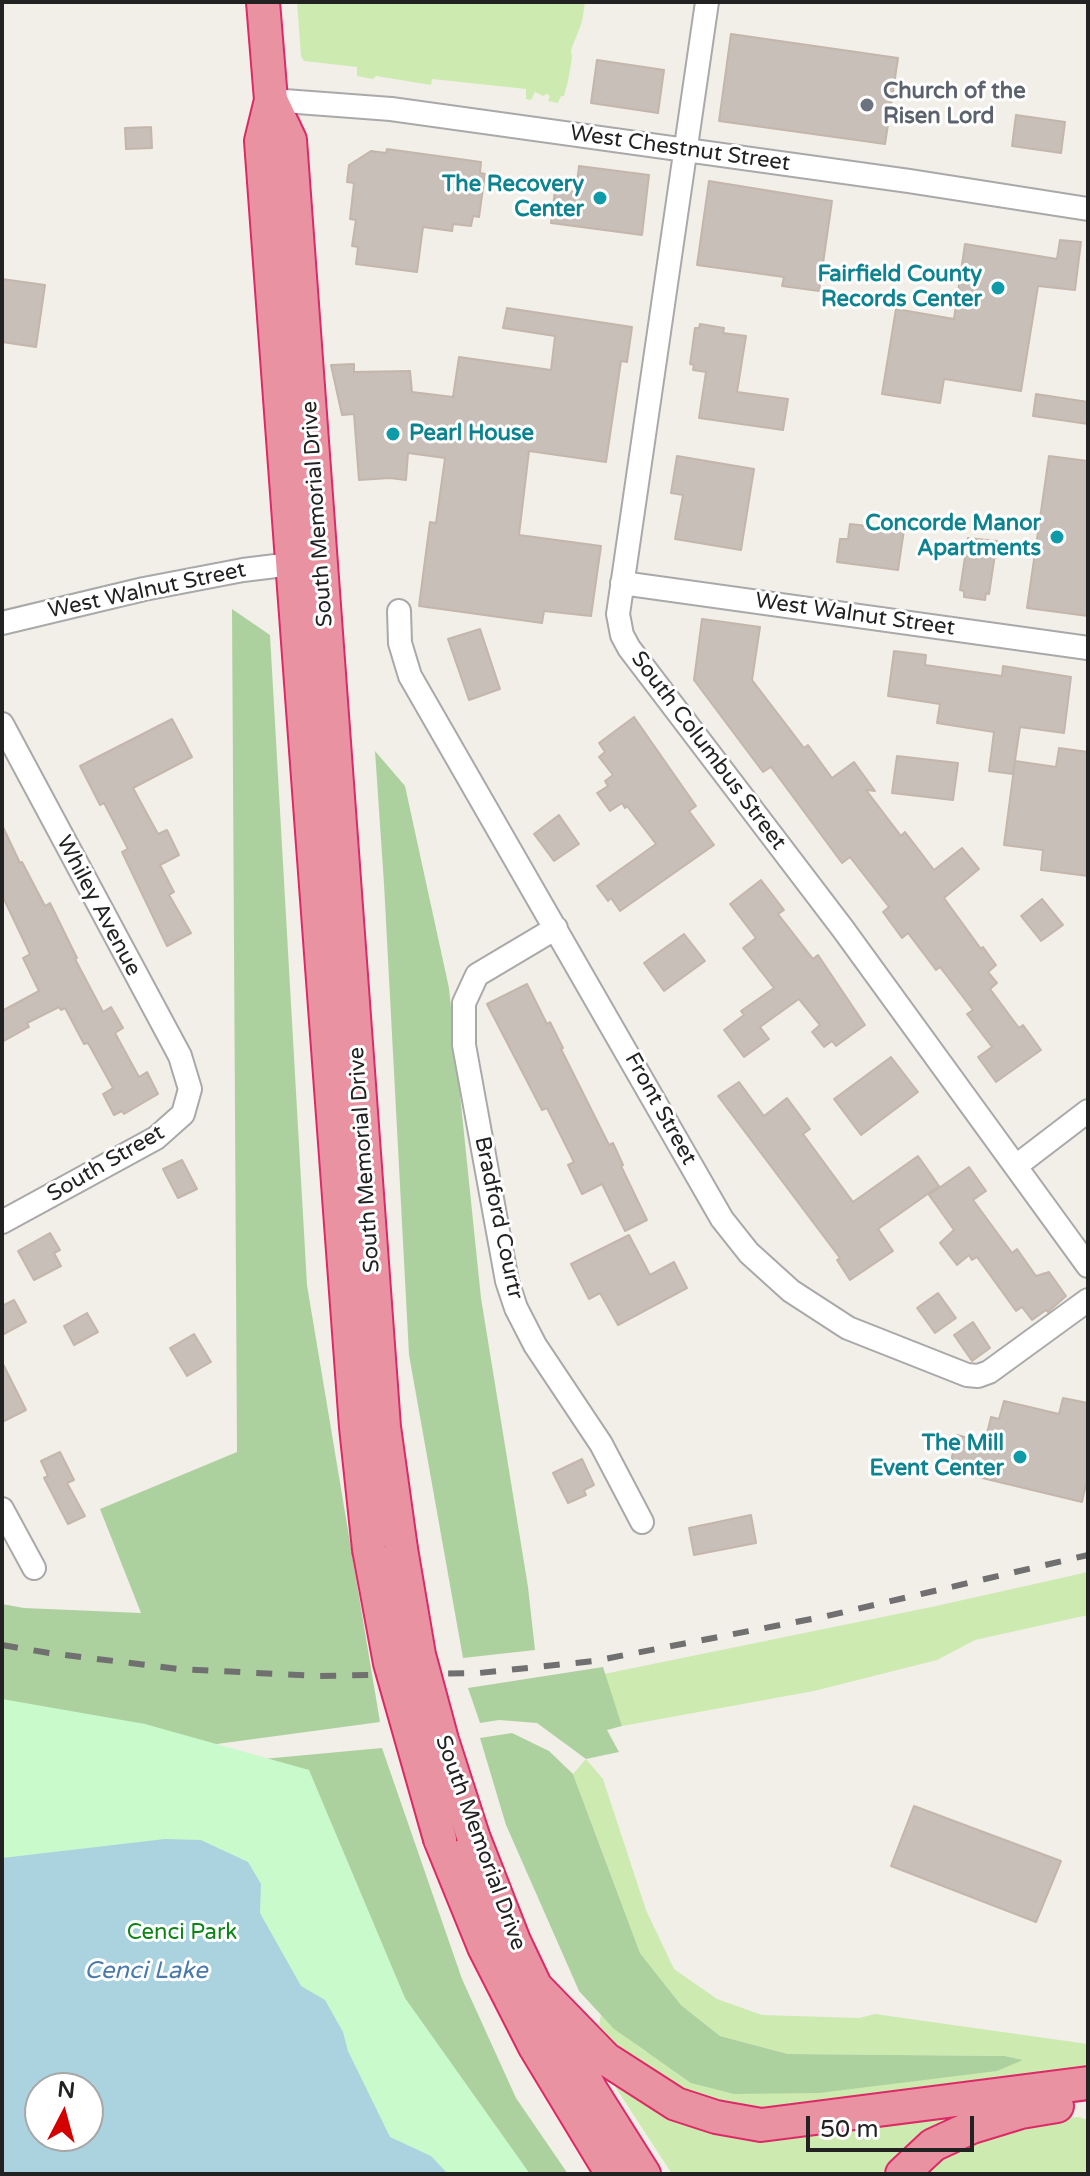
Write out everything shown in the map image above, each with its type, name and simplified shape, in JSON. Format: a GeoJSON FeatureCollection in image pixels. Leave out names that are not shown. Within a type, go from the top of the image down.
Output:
{"type":"FeatureCollection","features":[{"type":"Feature","properties":{"kind":"highway","name":"South Memorial Drive"},"geometry":{"type":"LineString","coordinates":[[263,2],[271,100],[261,141],[356,1427],[385,1549],[473,1836],[514,1941],[536,1987],[591,2090],[644,2174]]}},
{"type":"Feature","properties":{"kind":"highway","name":"South Memorial Drive"},"geometry":{"type":"LineString","coordinates":[[271,100],[290,140],[384,1427],[390,1663],[440,1839],[484,1947],[535,2047],[612,2174]]}},
{"type":"Feature","properties":{"kind":"highway"},"geometry":{"type":"LineString","coordinates":[[536,1987],[606,2059],[676,2104],[716,2117],[761,2125],[1088,2083]]}},
{"type":"Feature","properties":{"kind":"highway"},"geometry":{"type":"LineString","coordinates":[[902,2174],[933,2145],[972,2127],[1021,2112],[1088,2104]]}},
{"type":"Feature","properties":{"kind":"street","name":"South Columbus Street"},"geometry":{"type":"LineString","coordinates":[[707,2],[622,583],[618,614],[622,635],[843,929],[1088,1266]]}},
{"type":"Feature","properties":{"kind":"street","name":"West Chestnut Street"},"geometry":{"type":"LineString","coordinates":[[271,100],[376,107],[1088,209]]}},
{"type":"Feature","properties":{"kind":"street","name":"West Walnut Street"},"geometry":{"type":"LineString","coordinates":[[2,623],[144,589],[292,564]]}},
{"type":"Feature","properties":{"kind":"street","name":"West Walnut Street"},"geometry":{"type":"LineString","coordinates":[[622,583],[1088,648]]}},
{"type":"Feature","properties":{"kind":"street","name":"Front Street"},"geometry":{"type":"LineString","coordinates":[[399,611],[400,643],[410,676],[722,1219],[749,1253],[791,1291],[848,1328],[967,1375],[978,1376],[989,1372],[1088,1300]]}},
{"type":"Feature","properties":{"kind":"street","name":"Whiley Avenue"},"geometry":{"type":"LineString","coordinates":[[2,724],[180,1056],[190,1089]]}},
{"type":"Feature","properties":{"kind":"street","name":"Bradford Courtr"},"geometry":{"type":"LineString","coordinates":[[556,928],[477,975],[464,1003],[464,1045],[507,1281],[516,1308],[535,1345],[601,1444],[642,1522]]}},
{"type":"Feature","properties":{"kind":"street","name":"South Street"},"geometry":{"type":"LineString","coordinates":[[2,1222],[156,1138],[183,1114],[190,1089]]}},
{"type":"Feature","properties":{"kind":"street"},"geometry":{"type":"LineString","coordinates":[[1016,1166],[1088,1111]]}},
{"type":"Feature","properties":{"kind":"street"},"geometry":{"type":"LineString","coordinates":[[2,1509],[34,1568]]}},
{"type":"Feature","properties":{"kind":"green space"},"geometry":{"type":"Polygon","coordinates":[[[297,2],[585,2],[582,22],[571,50],[564,96],[558,103],[548,101],[550,96],[547,94],[543,96],[535,92],[531,100],[526,99],[526,89],[432,79],[431,85],[376,76],[373,79],[357,76],[357,67],[304,61],[297,2]]]}},
{"type":"Feature","properties":{"kind":"green space"},"geometry":{"type":"Polygon","coordinates":[[[232,609],[270,635],[307,1285],[380,1722],[2,1773],[2,1604],[24,1608],[141,1613],[100,1509],[237,1452],[232,609]]]}},
{"type":"Feature","properties":{"kind":"green space"},"geometry":{"type":"Polygon","coordinates":[[[375,751],[405,786],[449,988],[481,1298],[528,1587],[535,1650],[463,1658],[409,1355],[375,751]]]}},
{"type":"Feature","properties":{"kind":"green space"},"geometry":{"type":"Polygon","coordinates":[[[1088,1572],[1088,1615],[975,1640],[937,1660],[814,1691],[622,1726],[604,1674],[936,1606],[1088,1572]]]}},
{"type":"Feature","properties":{"kind":"green space"},"geometry":{"type":"Polygon","coordinates":[[[603,1667],[622,1726],[607,1730],[619,1752],[586,1759],[537,1723],[499,1720],[480,1723],[468,1688],[603,1667]]]}},
{"type":"Feature","properties":{"kind":"green space","name":"Cenci Park"},"geometry":{"type":"Polygon","coordinates":[[[2,1699],[145,1724],[309,1770],[405,1998],[530,2174],[2,2174],[2,1699]]]}},
{"type":"Feature","properties":{"kind":"green space"},"geometry":{"type":"Polygon","coordinates":[[[512,1733],[549,1751],[573,1774],[640,1953],[681,2005],[720,2036],[788,2054],[1005,2056],[1023,2060],[997,2071],[819,2093],[734,2094],[691,2083],[614,2029],[579,1991],[506,1825],[480,1738],[512,1733]]]}},
{"type":"Feature","properties":{"kind":"green space"},"geometry":{"type":"Polygon","coordinates":[[[382,1748],[462,1979],[516,2098],[568,2174],[491,2174],[252,1760],[382,1748]]]}},
{"type":"Feature","properties":{"kind":"green space"},"geometry":{"type":"Polygon","coordinates":[[[586,1759],[603,1779],[646,1910],[674,1969],[717,1999],[762,2015],[859,2018],[875,2014],[1088,2044],[1088,2071],[768,2108],[732,2106],[687,2093],[637,2061],[613,2041],[599,2025],[601,2015],[646,2052],[1022,2060],[1005,2056],[788,2054],[720,2036],[681,2005],[640,1953],[573,1774],[586,1759]]]}},
{"type":"Feature","properties":{"kind":"green space"},"geometry":{"type":"Polygon","coordinates":[[[605,2071],[695,2121],[988,2107],[934,2132],[887,2166],[882,2174],[672,2174],[605,2071]]]}},
{"type":"Feature","properties":{"kind":"green space"},"geometry":{"type":"Polygon","coordinates":[[[1079,2117],[1088,2120],[1088,2174],[923,2174],[948,2155],[976,2142],[1051,2118],[1079,2117]]]}},
{"type":"Feature","properties":{"kind":"water","name":"Cenci Lake"},"geometry":{"type":"Polygon","coordinates":[[[165,1839],[201,1840],[248,1862],[261,1884],[260,1913],[301,1986],[325,2000],[343,2032],[348,2051],[390,2137],[431,2156],[448,2174],[2,2174],[2,1858],[165,1839]]]}},
{"type":"Feature","properties":{"kind":"building"},"geometry":{"type":"Polygon","coordinates":[[[731,34],[898,58],[885,144],[719,121],[731,34]]]}},
{"type":"Feature","properties":{"kind":"building"},"geometry":{"type":"Polygon","coordinates":[[[597,60],[664,70],[658,113],[591,103],[597,60]]]}},
{"type":"Feature","properties":{"kind":"building"},"geometry":{"type":"Polygon","coordinates":[[[1016,115],[1065,122],[1061,153],[1012,146],[1016,115]]]}},
{"type":"Feature","properties":{"kind":"building"},"geometry":{"type":"Polygon","coordinates":[[[151,127],[152,148],[126,149],[125,128],[151,127]]]}},
{"type":"Feature","properties":{"kind":"building"},"geometry":{"type":"Polygon","coordinates":[[[387,149],[481,162],[480,173],[485,174],[479,217],[473,216],[471,226],[453,224],[452,231],[423,227],[417,272],[356,264],[358,247],[352,246],[356,220],[350,219],[354,183],[347,182],[349,165],[371,151],[386,153],[387,149]]]}},
{"type":"Feature","properties":{"kind":"building","name":"The Recovery Center"},"geometry":{"type":"Polygon","coordinates":[[[579,166],[649,175],[642,235],[551,223],[555,190],[576,192],[579,166]]]}},
{"type":"Feature","properties":{"kind":"building"},"geometry":{"type":"Polygon","coordinates":[[[709,181],[832,201],[819,291],[782,286],[784,277],[697,265],[709,181]]]}},
{"type":"Feature","properties":{"kind":"building","name":"Fairfield County Records Center"},"geometry":{"type":"Polygon","coordinates":[[[1060,240],[1081,242],[1075,290],[1038,286],[1021,391],[944,379],[940,403],[882,394],[896,309],[954,319],[965,244],[1057,259],[1060,240]]]}},
{"type":"Feature","properties":{"kind":"building"},"geometry":{"type":"Polygon","coordinates":[[[2,279],[45,285],[36,347],[2,342],[2,279]]]}},
{"type":"Feature","properties":{"kind":"building"},"geometry":{"type":"Polygon","coordinates":[[[507,308],[632,327],[627,362],[621,361],[606,462],[529,451],[519,535],[601,546],[591,616],[544,611],[542,623],[419,606],[430,522],[436,523],[445,458],[408,453],[406,480],[359,480],[354,414],[342,415],[331,365],[354,364],[354,372],[410,371],[412,392],[453,397],[459,357],[551,370],[555,336],[503,328],[507,308]]]}},
{"type":"Feature","properties":{"kind":"building"},"geometry":{"type":"Polygon","coordinates":[[[700,324],[724,328],[723,333],[746,336],[737,392],[788,399],[783,430],[699,418],[706,372],[693,370],[694,365],[690,364],[695,328],[699,328],[700,324]]]}},
{"type":"Feature","properties":{"kind":"building"},"geometry":{"type":"Polygon","coordinates":[[[1036,394],[1088,402],[1088,424],[1033,416],[1036,394]]]}},
{"type":"Feature","properties":{"kind":"building"},"geometry":{"type":"Polygon","coordinates":[[[677,456],[754,469],[741,550],[675,539],[683,495],[671,493],[677,456]]]}},
{"type":"Feature","properties":{"kind":"building","name":"Concorde Manor Apartments"},"geometry":{"type":"Polygon","coordinates":[[[1049,456],[1088,461],[1088,616],[1027,608],[1049,456]]]}},
{"type":"Feature","properties":{"kind":"building"},"geometry":{"type":"Polygon","coordinates":[[[850,524],[904,530],[898,570],[837,562],[840,539],[848,539],[850,524]]]}},
{"type":"Feature","properties":{"kind":"building"},"geometry":{"type":"Polygon","coordinates":[[[968,538],[997,541],[989,594],[986,593],[985,600],[964,597],[964,591],[960,590],[968,538]]]}},
{"type":"Feature","properties":{"kind":"building"},"geometry":{"type":"Polygon","coordinates":[[[702,619],[760,627],[752,680],[804,748],[808,745],[832,778],[854,762],[875,791],[866,790],[901,836],[905,832],[934,870],[962,848],[979,869],[944,898],[996,965],[988,972],[997,983],[990,989],[1019,1028],[1023,1025],[1041,1050],[996,1082],[978,1057],[992,1047],[967,1014],[973,1010],[940,967],[936,970],[908,933],[902,938],[883,912],[889,907],[850,857],[842,863],[771,767],[763,772],[694,680],[702,619]]]}},
{"type":"Feature","properties":{"kind":"building"},"geometry":{"type":"Polygon","coordinates":[[[480,629],[500,689],[469,700],[448,639],[480,629]]]}},
{"type":"Feature","properties":{"kind":"building"},"geometry":{"type":"Polygon","coordinates":[[[894,651],[926,655],[925,665],[1002,676],[1003,666],[1071,677],[1064,733],[1020,727],[1013,774],[989,771],[994,732],[937,723],[940,704],[888,696],[894,651]]]}},
{"type":"Feature","properties":{"kind":"building"},"geometry":{"type":"Polygon","coordinates":[[[634,717],[696,806],[689,811],[714,845],[620,911],[597,886],[656,844],[627,806],[625,808],[622,803],[610,811],[597,793],[608,786],[605,781],[613,775],[599,757],[605,752],[599,743],[634,717]]]}},
{"type":"Feature","properties":{"kind":"building"},"geometry":{"type":"Polygon","coordinates":[[[172,719],[192,757],[133,788],[158,834],[167,830],[179,855],[160,865],[174,892],[169,895],[191,933],[167,946],[122,852],[128,849],[80,766],[172,719]]]}},
{"type":"Feature","properties":{"kind":"building"},"geometry":{"type":"Polygon","coordinates":[[[1059,748],[1088,752],[1088,876],[1041,870],[1043,850],[1004,845],[1015,761],[1056,767],[1059,748]]]}},
{"type":"Feature","properties":{"kind":"building"},"geometry":{"type":"Polygon","coordinates":[[[897,756],[958,763],[953,800],[892,793],[897,756]]]}},
{"type":"Feature","properties":{"kind":"building"},"geometry":{"type":"Polygon","coordinates":[[[559,815],[579,844],[554,861],[534,834],[559,815]]]}},
{"type":"Feature","properties":{"kind":"building"},"geometry":{"type":"Polygon","coordinates":[[[2,825],[45,906],[50,903],[103,1012],[111,1007],[123,1028],[115,1033],[139,1077],[147,1072],[158,1094],[124,1114],[122,1111],[114,1115],[103,1094],[113,1088],[65,1008],[61,1010],[59,1007],[27,1023],[29,1027],[2,1042],[2,1011],[39,991],[23,958],[30,954],[2,895],[2,825]]]}},
{"type":"Feature","properties":{"kind":"building"},"geometry":{"type":"Polygon","coordinates":[[[761,880],[784,910],[778,914],[813,959],[818,955],[865,1025],[836,1046],[832,1041],[824,1047],[812,1032],[820,1025],[799,999],[760,1027],[769,1039],[744,1057],[724,1030],[744,1015],[741,1011],[774,988],[743,948],[756,938],[730,904],[761,880]]]}},
{"type":"Feature","properties":{"kind":"building"},"geometry":{"type":"Polygon","coordinates":[[[1042,899],[1063,925],[1041,941],[1021,916],[1042,899]]]}},
{"type":"Feature","properties":{"kind":"building"},"geometry":{"type":"Polygon","coordinates":[[[684,934],[705,961],[664,991],[644,963],[684,934]]]}},
{"type":"Feature","properties":{"kind":"building"},"geometry":{"type":"Polygon","coordinates":[[[527,984],[547,1024],[550,1022],[609,1145],[613,1143],[647,1220],[625,1231],[602,1184],[582,1194],[568,1165],[574,1162],[547,1108],[542,1110],[487,1004],[527,984]]]}},
{"type":"Feature","properties":{"kind":"building"},"geometry":{"type":"Polygon","coordinates":[[[891,1057],[918,1092],[861,1135],[834,1099],[891,1057]]]}},
{"type":"Feature","properties":{"kind":"building"},"geometry":{"type":"Polygon","coordinates":[[[739,1082],[764,1116],[787,1098],[810,1129],[803,1134],[853,1202],[918,1156],[939,1186],[878,1229],[893,1251],[850,1280],[837,1260],[840,1258],[718,1096],[739,1082]]]}},
{"type":"Feature","properties":{"kind":"building"},"geometry":{"type":"Polygon","coordinates":[[[182,1160],[197,1189],[178,1198],[163,1169],[182,1160]]]}},
{"type":"Feature","properties":{"kind":"building"},"geometry":{"type":"Polygon","coordinates":[[[969,1167],[986,1191],[973,1200],[1012,1253],[1017,1249],[1036,1276],[1049,1272],[1066,1296],[1048,1312],[1046,1310],[1032,1320],[1022,1307],[1016,1311],[977,1257],[972,1260],[969,1255],[957,1265],[940,1243],[954,1230],[929,1195],[969,1167]]]}},
{"type":"Feature","properties":{"kind":"building"},"geometry":{"type":"Polygon","coordinates":[[[50,1233],[60,1250],[54,1253],[61,1266],[34,1280],[18,1251],[50,1233]]]}},
{"type":"Feature","properties":{"kind":"building"},"geometry":{"type":"Polygon","coordinates":[[[629,1235],[650,1275],[674,1262],[687,1288],[618,1325],[600,1293],[589,1299],[571,1264],[629,1235]]]}},
{"type":"Feature","properties":{"kind":"building"},"geometry":{"type":"Polygon","coordinates":[[[938,1293],[956,1318],[935,1333],[917,1308],[938,1293]]]}},
{"type":"Feature","properties":{"kind":"building"},"geometry":{"type":"Polygon","coordinates":[[[14,1300],[26,1322],[2,1335],[2,1306],[14,1300]]]}},
{"type":"Feature","properties":{"kind":"building"},"geometry":{"type":"Polygon","coordinates":[[[87,1313],[98,1332],[74,1345],[64,1326],[87,1313]]]}},
{"type":"Feature","properties":{"kind":"building"},"geometry":{"type":"Polygon","coordinates":[[[973,1322],[990,1348],[972,1361],[954,1335],[973,1322]]]}},
{"type":"Feature","properties":{"kind":"building"},"geometry":{"type":"Polygon","coordinates":[[[194,1334],[211,1362],[187,1376],[170,1348],[194,1334]]]}},
{"type":"Feature","properties":{"kind":"building"},"geometry":{"type":"Polygon","coordinates":[[[2,1362],[26,1410],[2,1422],[2,1362]]]}},
{"type":"Feature","properties":{"kind":"building","name":"The Mill Event Center"},"geometry":{"type":"Polygon","coordinates":[[[1063,1398],[1088,1403],[1088,1475],[1082,1502],[949,1470],[957,1435],[985,1442],[991,1417],[999,1419],[1004,1401],[1059,1414],[1063,1398]]]}},
{"type":"Feature","properties":{"kind":"building"},"geometry":{"type":"Polygon","coordinates":[[[60,1452],[74,1480],[67,1483],[85,1516],[68,1524],[44,1478],[48,1476],[41,1461],[60,1452]]]}},
{"type":"Feature","properties":{"kind":"building"},"geometry":{"type":"Polygon","coordinates":[[[582,1459],[594,1485],[584,1490],[586,1495],[568,1503],[553,1473],[582,1459]]]}},
{"type":"Feature","properties":{"kind":"building"},"geometry":{"type":"Polygon","coordinates":[[[751,1515],[756,1543],[694,1555],[689,1528],[751,1515]]]}},
{"type":"Feature","properties":{"kind":"building"},"geometry":{"type":"Polygon","coordinates":[[[914,1806],[1061,1861],[1036,1922],[891,1866],[914,1806]]]}},
{"type":"Feature","properties":{"kind":"railway"},"geometry":{"type":"LineString","coordinates":[[2,1645],[179,1669],[317,1676],[479,1673],[594,1661],[827,1616],[1088,1555]]}},
{"type":"Feature","properties":{"kind":"place","name":"Church of the Risen Lord"},"geometry":{"type":"Point","coordinates":[867,105]}},
{"type":"Feature","properties":{"kind":"place","name":"The Recovery Center"},"geometry":{"type":"Point","coordinates":[600,198]}},
{"type":"Feature","properties":{"kind":"place","name":"Fairfield County Records Center"},"geometry":{"type":"Point","coordinates":[998,288]}},
{"type":"Feature","properties":{"kind":"place","name":"Pearl House"},"geometry":{"type":"Point","coordinates":[393,434]}},
{"type":"Feature","properties":{"kind":"place","name":"Concorde Manor Apartments"},"geometry":{"type":"Point","coordinates":[1057,537]}},
{"type":"Feature","properties":{"kind":"place","name":"The Mill Event Center"},"geometry":{"type":"Point","coordinates":[1020,1457]}}]}
